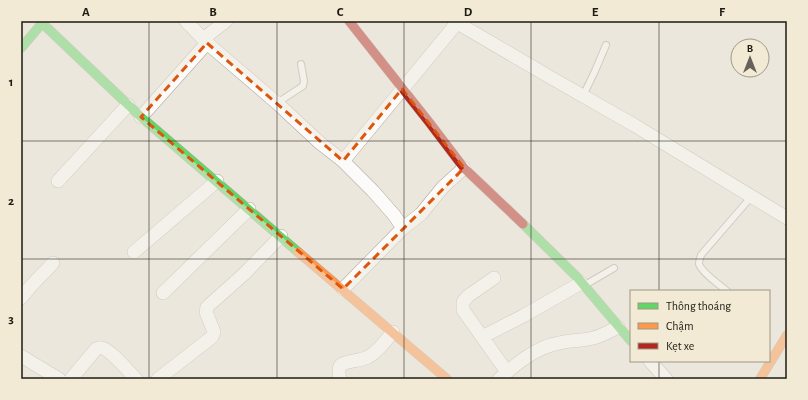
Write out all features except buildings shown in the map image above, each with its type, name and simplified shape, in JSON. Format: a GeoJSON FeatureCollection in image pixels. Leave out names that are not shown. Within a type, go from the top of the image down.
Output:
{"type":"FeatureCollection","features":[{"type":"Feature","properties":{"kind":"street"},"geometry":{"type":"LineString","coordinates":[[186,21],[205,41],[277,103],[320,143],[343,161],[386,206],[403,228]]}},
{"type":"Feature","properties":{"kind":"street"},"geometry":{"type":"LineString","coordinates":[[141,117],[205,41],[226,21]]}},
{"type":"Feature","properties":{"kind":"street"},"geometry":{"type":"LineString","coordinates":[[350,21],[464,168],[545,245],[582,284],[630,340]]}},
{"type":"Feature","properties":{"kind":"street"},"geometry":{"type":"LineString","coordinates":[[21,48],[43,22],[141,117],[393,332],[435,372],[447,379]]}},
{"type":"Feature","properties":{"kind":"street"},"geometry":{"type":"LineString","coordinates":[[343,161],[456,22],[672,148],[787,218]]}},
{"type":"Feature","properties":{"kind":"street"},"geometry":{"type":"LineString","coordinates":[[58,181],[128,105]]}},
{"type":"Feature","properties":{"kind":"street"},"geometry":{"type":"LineString","coordinates":[[342,289],[403,228],[421,214],[443,186],[464,168]]}},
{"type":"Feature","properties":{"kind":"street"},"geometry":{"type":"LineString","coordinates":[[134,252],[217,181]]}},
{"type":"Feature","properties":{"kind":"street"},"geometry":{"type":"LineString","coordinates":[[163,293],[249,209]]}},
{"type":"Feature","properties":{"kind":"street"},"geometry":{"type":"LineString","coordinates":[[158,379],[212,337],[214,332],[206,312],[207,307],[244,274],[281,236]]}},
{"type":"Feature","properties":{"kind":"street"},"geometry":{"type":"LineString","coordinates":[[21,298],[53,263]]}},
{"type":"Feature","properties":{"kind":"street"},"geometry":{"type":"LineString","coordinates":[[494,278],[468,296],[463,302],[463,310],[482,337],[503,375],[520,361],[539,350],[558,343],[593,339],[618,327]]}},
{"type":"Feature","properties":{"kind":"street"},"geometry":{"type":"LineString","coordinates":[[482,337],[582,284]]}},
{"type":"Feature","properties":{"kind":"street"},"geometry":{"type":"LineString","coordinates":[[340,379],[339,369],[344,363],[368,357],[393,332]]}},
{"type":"Feature","properties":{"kind":"street"},"geometry":{"type":"LineString","coordinates":[[760,379],[787,335]]}},
{"type":"Feature","properties":{"kind":"street"},"geometry":{"type":"LineString","coordinates":[[71,379],[96,349],[104,348],[136,379]]}},
{"type":"Feature","properties":{"kind":"street"},"geometry":{"type":"LineString","coordinates":[[21,356],[59,379]]}},
{"type":"Feature","properties":{"kind":"street"},"geometry":{"type":"LineString","coordinates":[[651,362],[666,379]]}},
{"type":"Feature","properties":{"kind":"lane"},"geometry":{"type":"LineString","coordinates":[[583,96],[606,45]]}},
{"type":"Feature","properties":{"kind":"lane"},"geometry":{"type":"LineString","coordinates":[[277,103],[303,86],[304,81],[301,64]]}},
{"type":"Feature","properties":{"kind":"lane"},"geometry":{"type":"LineString","coordinates":[[726,290],[704,272],[699,261],[701,255],[752,196]]}},
{"type":"Feature","properties":{"kind":"lane"},"geometry":{"type":"LineString","coordinates":[[582,284],[614,268]]}},
{"type":"Feature","properties":{"kind":"highlighted area"},"geometry":{"type":"Polygon","coordinates":[[[207,43],[343,161],[402,89],[464,168],[343,289],[141,117],[207,43]]]}},
{"type":"Feature","properties":{"kind":"traffic: fast"},"geometry":{"type":"LineString","coordinates":[[21,48],[44,21]]}},
{"type":"Feature","properties":{"kind":"traffic: fast"},"geometry":{"type":"LineString","coordinates":[[42,23],[141,117],[298,252]]}},
{"type":"Feature","properties":{"kind":"traffic: fast"},"geometry":{"type":"LineString","coordinates":[[523,224],[577,277],[630,340]]}},
{"type":"Feature","properties":{"kind":"traffic: slow"},"geometry":{"type":"LineString","coordinates":[[298,252],[447,379]]}},
{"type":"Feature","properties":{"kind":"traffic: slow"},"geometry":{"type":"LineString","coordinates":[[760,379],[787,335]]}},
{"type":"Feature","properties":{"kind":"traffic: jam"},"geometry":{"type":"LineString","coordinates":[[349,21],[464,168],[523,224]]}}]}
